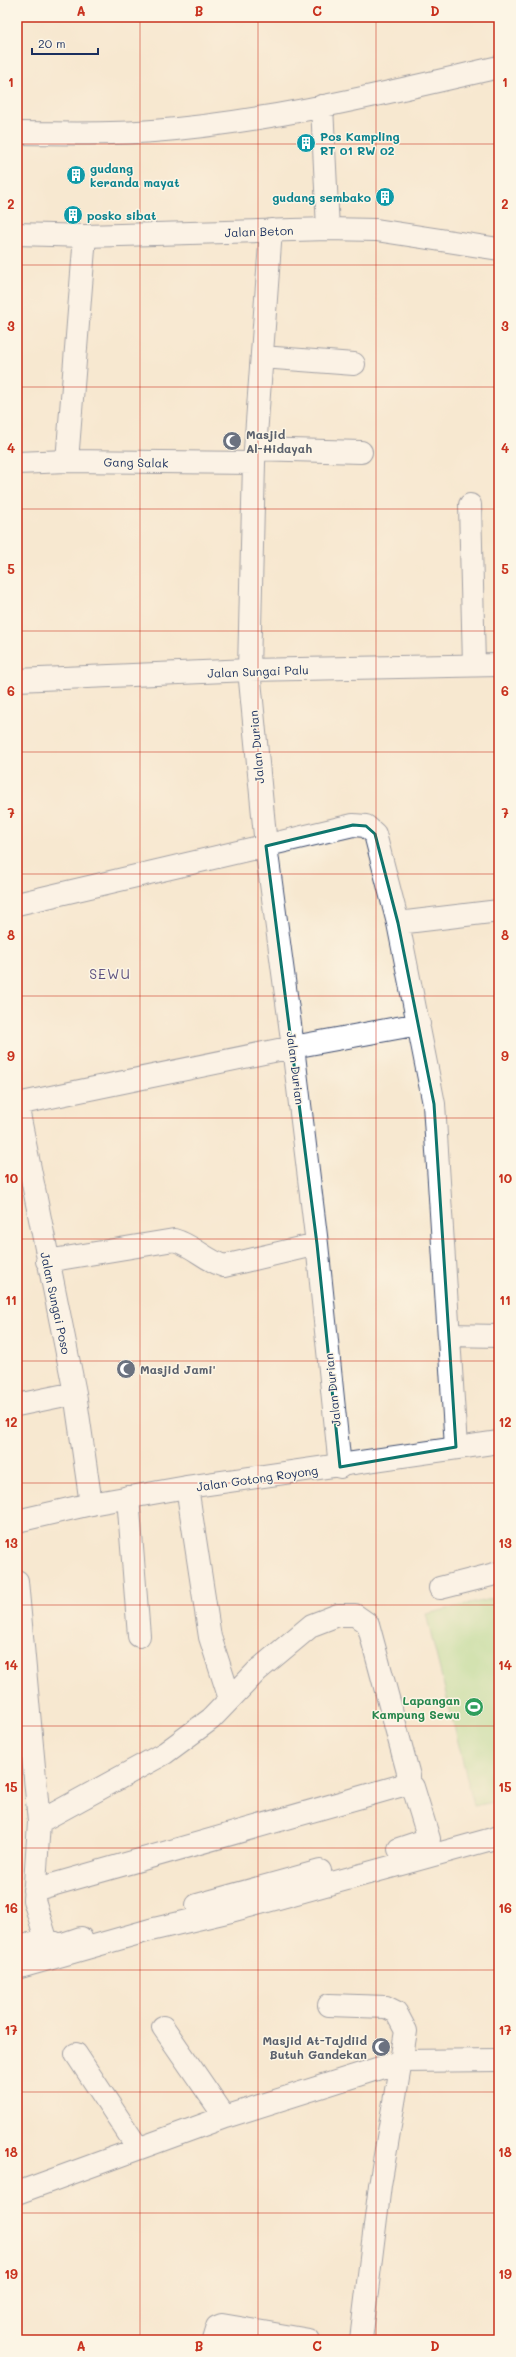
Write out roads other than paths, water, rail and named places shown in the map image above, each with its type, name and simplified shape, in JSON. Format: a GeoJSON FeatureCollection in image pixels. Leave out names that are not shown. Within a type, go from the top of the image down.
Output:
{"type":"FeatureCollection","features":[{"type":"Feature","properties":{"kind":"street"},"geometry":{"type":"LineString","coordinates":[[17,134],[153,131],[236,121],[322,106],[499,67]]}},
{"type":"Feature","properties":{"kind":"street"},"geometry":{"type":"LineString","coordinates":[[322,106],[328,228]]}},
{"type":"Feature","properties":{"kind":"street","name":"Jalan Beton"},"geometry":{"type":"LineString","coordinates":[[17,234],[85,236],[328,228],[376,230],[499,249]]}},
{"type":"Feature","properties":{"kind":"street","name":"Jalan Durian"},"geometry":{"type":"LineString","coordinates":[[271,230],[255,456],[249,670],[266,846],[293,1047],[317,1244],[340,1467]]}},
{"type":"Feature","properties":{"kind":"street"},"geometry":{"type":"LineString","coordinates":[[67,461],[85,236]]}},
{"type":"Feature","properties":{"kind":"street"},"geometry":{"type":"LineString","coordinates":[[262,357],[354,364]]}},
{"type":"Feature","properties":{"kind":"street","name":"Gang Salak"},"geometry":{"type":"LineString","coordinates":[[17,463],[361,452]]}},
{"type":"Feature","properties":{"kind":"street"},"geometry":{"type":"LineString","coordinates":[[470,505],[474,665]]}},
{"type":"Feature","properties":{"kind":"street","name":"Jalan Sungai Palu"},"geometry":{"type":"LineString","coordinates":[[17,680],[249,670],[499,665]]}},
{"type":"Feature","properties":{"kind":"street"},"geometry":{"type":"LineString","coordinates":[[17,904],[353,825],[366,826],[375,834],[398,923],[434,1104],[456,1447]]}},
{"type":"Feature","properties":{"kind":"street"},"geometry":{"type":"LineString","coordinates":[[398,923],[499,912]]}},
{"type":"Feature","properties":{"kind":"street"},"geometry":{"type":"LineString","coordinates":[[17,1104],[293,1047],[419,1024]]}},
{"type":"Feature","properties":{"kind":"street","name":"Jalan Sungai Poso"},"geometry":{"type":"LineString","coordinates":[[17,1104],[47,1261],[75,1393],[91,1504]]}},
{"type":"Feature","properties":{"kind":"street"},"geometry":{"type":"LineString","coordinates":[[47,1261],[174,1240],[186,1243],[210,1262],[224,1266],[317,1244]]}},
{"type":"Feature","properties":{"kind":"street"},"geometry":{"type":"LineString","coordinates":[[449,1335],[499,1336]]}},
{"type":"Feature","properties":{"kind":"street"},"geometry":{"type":"LineString","coordinates":[[17,1405],[75,1393]]}},
{"type":"Feature","properties":{"kind":"street","name":"Jalan Gotong Royong"},"geometry":{"type":"LineString","coordinates":[[17,1521],[91,1504],[187,1487],[340,1467],[456,1447],[499,1442]]}},
{"type":"Feature","properties":{"kind":"street"},"geometry":{"type":"LineString","coordinates":[[187,1487],[210,1637],[230,1699]]}},
{"type":"Feature","properties":{"kind":"street"},"geometry":{"type":"LineString","coordinates":[[128,1497],[139,1636]]}},
{"type":"Feature","properties":{"kind":"street"},"geometry":{"type":"LineString","coordinates":[[440,1588],[499,1573]]}},
{"type":"Feature","properties":{"kind":"street"},"geometry":{"type":"LineString","coordinates":[[18,1593],[22,1718],[39,1822],[34,1890],[35,1905],[46,1939]]}},
{"type":"Feature","properties":{"kind":"street"},"geometry":{"type":"LineString","coordinates":[[34,1890],[403,1785],[409,1776],[368,1624],[355,1615],[338,1614],[312,1625],[258,1670],[211,1719],[165,1753],[39,1822]]}},
{"type":"Feature","properties":{"kind":"street"},"geometry":{"type":"LineString","coordinates":[[17,1948],[46,1939],[60,1944],[427,1841],[429,1837],[413,1787],[407,1781]]}},
{"type":"Feature","properties":{"kind":"street"},"geometry":{"type":"LineString","coordinates":[[17,1968],[144,1932],[231,1911],[499,1837]]}},
{"type":"Feature","properties":{"kind":"street"},"geometry":{"type":"LineString","coordinates":[[329,2005],[386,2007],[396,2012],[406,2031],[382,2176],[361,2340]]}},
{"type":"Feature","properties":{"kind":"street"},"geometry":{"type":"LineString","coordinates":[[163,2027],[225,2117]]}},
{"type":"Feature","properties":{"kind":"street"},"geometry":{"type":"LineString","coordinates":[[76,2054],[138,2148]]}},
{"type":"Feature","properties":{"kind":"street"},"geometry":{"type":"LineString","coordinates":[[17,2193],[225,2117],[402,2062],[499,2060]]}},
{"type":"Feature","properties":{"kind":"street"},"geometry":{"type":"LineString","coordinates":[[213,2340],[217,2327],[222,2325],[309,2340]]}},
{"type":"Feature","properties":{"kind":"place","name":"Pos Kampling RT 01 RW 02"},"geometry":{"type":"Point","coordinates":[306,143]}},
{"type":"Feature","properties":{"kind":"place","name":"gudang keranda mayat"},"geometry":{"type":"Point","coordinates":[76,175]}},
{"type":"Feature","properties":{"kind":"place","name":"gudang sembako"},"geometry":{"type":"Point","coordinates":[385,197]}},
{"type":"Feature","properties":{"kind":"place","name":"posko sibat"},"geometry":{"type":"Point","coordinates":[73,215]}},
{"type":"Feature","properties":{"kind":"place","name":"Masjid Al-Hidayah"},"geometry":{"type":"Point","coordinates":[232,441]}},
{"type":"Feature","properties":{"kind":"place","name":"Masjid Jami'"},"geometry":{"type":"Point","coordinates":[126,1369]}},
{"type":"Feature","properties":{"kind":"place","name":"Lapangan Kampung Sewu"},"geometry":{"type":"Point","coordinates":[474,1707]}},
{"type":"Feature","properties":{"kind":"place","name":"Masjid At-Tajdiid Butuh Gandekan"},"geometry":{"type":"Point","coordinates":[381,2047]}},
{"type":"Feature","properties":{"kind":"district","name":"SEWU"},"geometry":{"type":"Point","coordinates":[110,973]}}]}
